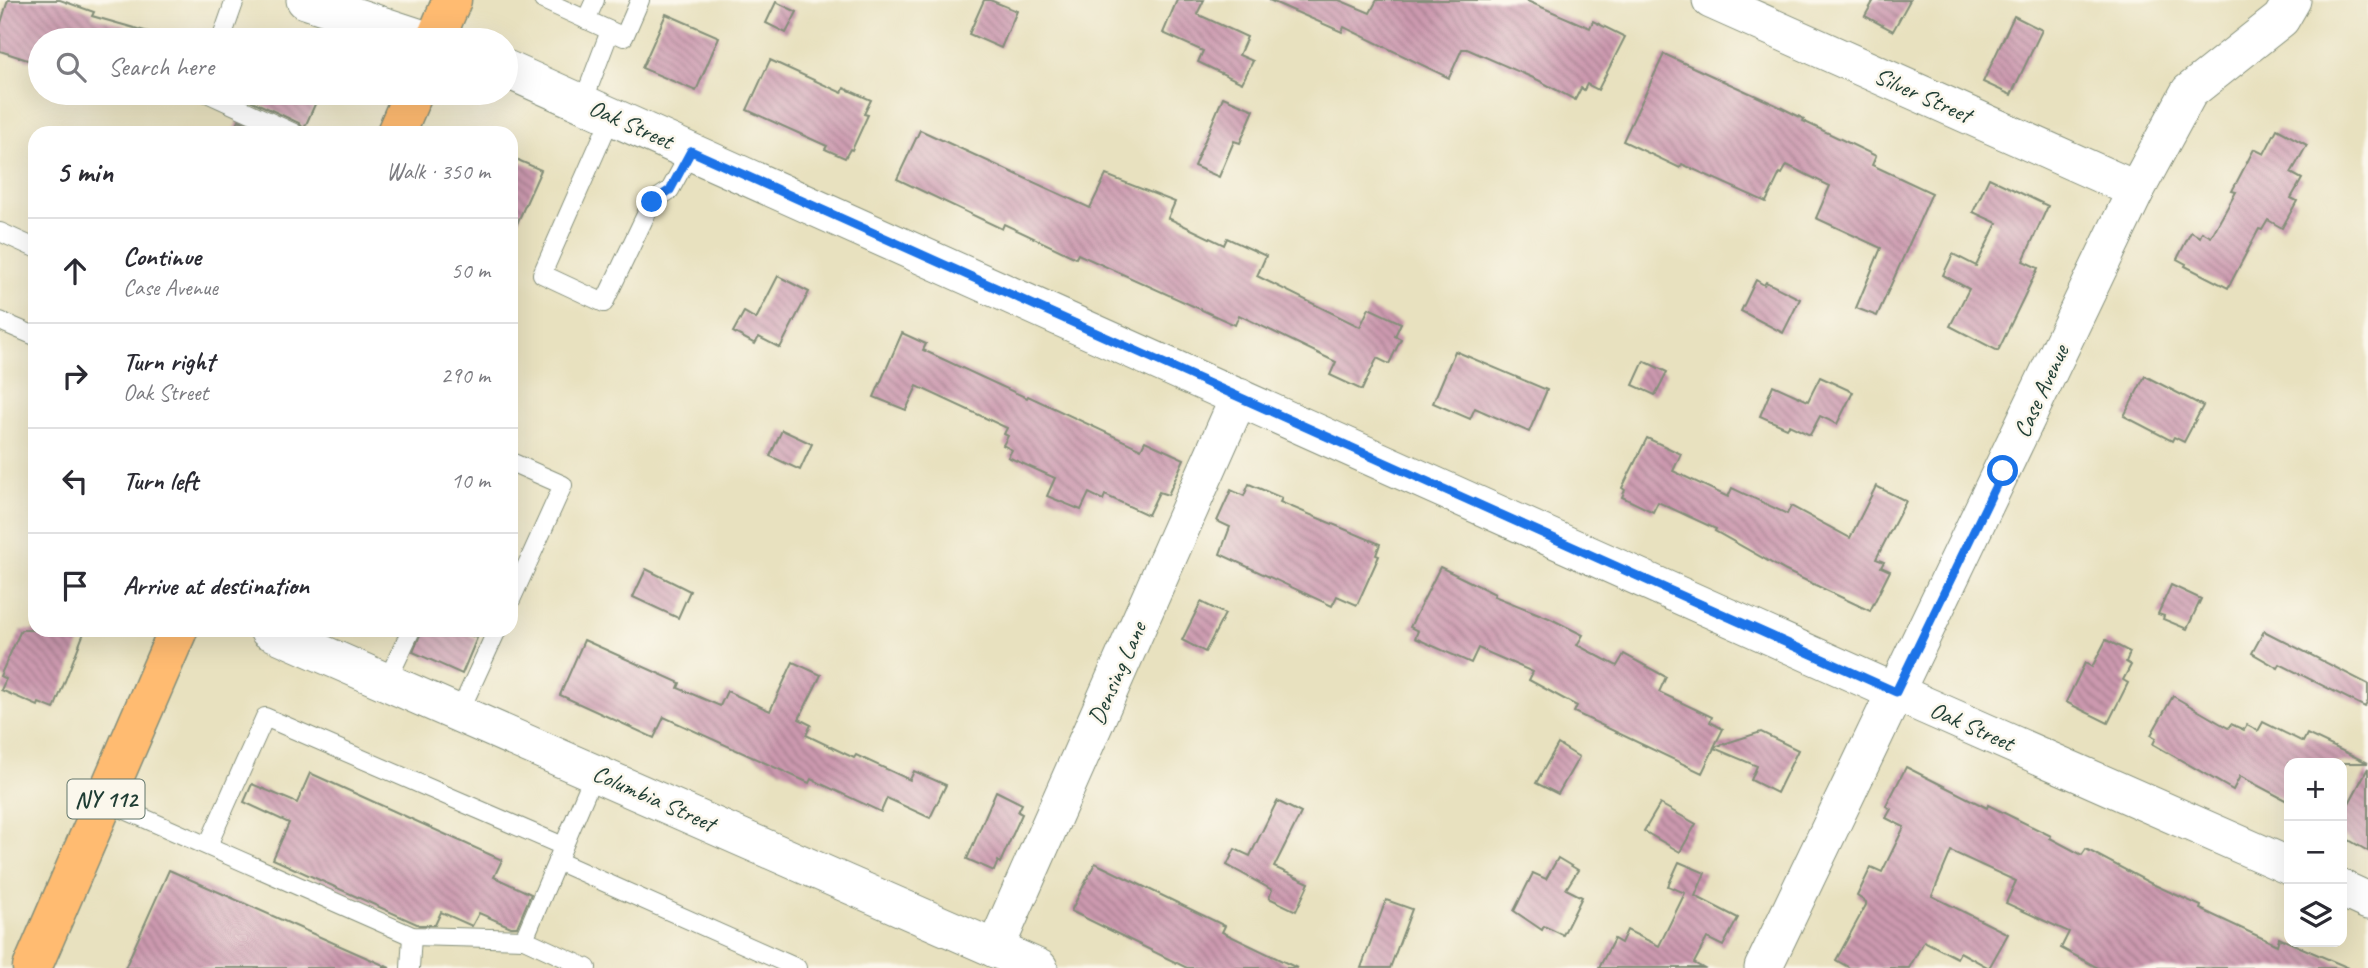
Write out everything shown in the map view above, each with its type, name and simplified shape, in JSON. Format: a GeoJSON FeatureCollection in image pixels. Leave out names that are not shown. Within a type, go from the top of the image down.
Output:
{"type":"FeatureCollection","features":[{"type":"Feature","properties":{"kind":"main road"},"geometry":{"type":"LineString","coordinates":[[440,28],[452,0]]}},
{"type":"Feature","properties":{"kind":"main road"},"geometry":{"type":"LineString","coordinates":[[399,126],[409,105]]}},
{"type":"Feature","properties":{"kind":"main road","name":"NY 112"},"geometry":{"type":"LineString","coordinates":[[32,968],[175,637]]}},
{"type":"Feature","properties":{"kind":"street"},"geometry":{"type":"LineString","coordinates":[[305,0],[391,28]]}},
{"type":"Feature","properties":{"kind":"street","name":"Silver Street"},"geometry":{"type":"LineString","coordinates":[[1711,0],[2136,190]]}},
{"type":"Feature","properties":{"kind":"street","name":"Case Avenue"},"geometry":{"type":"LineString","coordinates":[[1763,968],[2136,190],[2189,92],[2281,19],[2292,0]]}},
{"type":"Feature","properties":{"kind":"street","name":"Oak Street"},"geometry":{"type":"LineString","coordinates":[[518,74],[2284,864]]}},
{"type":"Feature","properties":{"kind":"street","name":"Densing Lane"},"geometry":{"type":"LineString","coordinates":[[1013,960],[1239,397]]}},
{"type":"Feature","properties":{"kind":"street","name":"Columbia Street"},"geometry":{"type":"LineString","coordinates":[[284,637],[595,772],[1013,960]]}},
{"type":"Feature","properties":{"kind":"street"},"geometry":{"type":"LineString","coordinates":[[2347,891],[2368,901]]}},
{"type":"Feature","properties":{"kind":"lane"},"geometry":{"type":"LineString","coordinates":[[225,28],[235,0]]}},
{"type":"Feature","properties":{"kind":"lane"},"geometry":{"type":"LineString","coordinates":[[586,20],[595,0]]}},
{"type":"Feature","properties":{"kind":"lane"},"geometry":{"type":"LineString","coordinates":[[640,0],[617,34],[598,109],[542,274],[604,303],[652,202],[670,190],[691,151]]}},
{"type":"Feature","properties":{"kind":"lane"},"geometry":{"type":"LineString","coordinates":[[548,1],[617,34]]}},
{"type":"Feature","properties":{"kind":"lane"},"geometry":{"type":"LineString","coordinates":[[233,105],[279,126]]}},
{"type":"Feature","properties":{"kind":"lane"},"geometry":{"type":"LineString","coordinates":[[0,232],[28,245]]}},
{"type":"Feature","properties":{"kind":"lane"},"geometry":{"type":"LineString","coordinates":[[0,321],[28,333]]}},
{"type":"Feature","properties":{"kind":"lane"},"geometry":{"type":"LineString","coordinates":[[518,465],[563,485],[518,585]]}},
{"type":"Feature","properties":{"kind":"lane"},"geometry":{"type":"LineString","coordinates":[[387,681],[408,637]]}},
{"type":"Feature","properties":{"kind":"lane"},"geometry":{"type":"LineString","coordinates":[[459,713],[494,637]]}},
{"type":"Feature","properties":{"kind":"lane"},"geometry":{"type":"LineString","coordinates":[[208,845],[265,717],[560,853],[797,968]]}},
{"type":"Feature","properties":{"kind":"lane"},"geometry":{"type":"LineString","coordinates":[[524,939],[595,772]]}},
{"type":"Feature","properties":{"kind":"lane"},"geometry":{"type":"LineString","coordinates":[[105,801],[412,936],[524,939],[587,968]]}},
{"type":"Feature","properties":{"kind":"lane"},"geometry":{"type":"LineString","coordinates":[[410,968],[412,936]]}},
{"type":"Feature","properties":{"kind":"building"},"geometry":{"type":"Polygon","coordinates":[[[8,0],[60,0],[94,12],[92,16],[134,28],[28,28],[28,60],[0,51],[0,26],[8,0]]]}},
{"type":"Feature","properties":{"kind":"building"},"geometry":{"type":"Polygon","coordinates":[[[984,0],[1017,11],[1001,48],[969,34],[984,0]]]}},
{"type":"Feature","properties":{"kind":"building"},"geometry":{"type":"Polygon","coordinates":[[[1177,0],[1204,0],[1197,14],[1247,37],[1239,55],[1253,61],[1242,83],[1198,62],[1203,51],[1163,33],[1177,0]]]}},
{"type":"Feature","properties":{"kind":"building"},"geometry":{"type":"Polygon","coordinates":[[[1269,0],[1339,0],[1370,13],[1377,0],[1525,0],[1590,28],[1593,21],[1625,37],[1598,90],[1587,84],[1584,90],[1581,88],[1575,100],[1538,80],[1467,49],[1462,49],[1449,78],[1344,27],[1342,32],[1269,0]]]}},
{"type":"Feature","properties":{"kind":"building"},"geometry":{"type":"Polygon","coordinates":[[[1874,0],[1910,0],[1893,31],[1865,16],[1874,0]]]}},
{"type":"Feature","properties":{"kind":"building"},"geometry":{"type":"Polygon","coordinates":[[[776,2],[797,12],[786,33],[766,23],[776,2]]]}},
{"type":"Feature","properties":{"kind":"building"},"geometry":{"type":"Polygon","coordinates":[[[666,14],[719,37],[696,91],[642,68],[666,14]]]}},
{"type":"Feature","properties":{"kind":"building"},"geometry":{"type":"Polygon","coordinates":[[[2014,16],[2042,30],[2011,95],[1983,82],[2014,16]]]}},
{"type":"Feature","properties":{"kind":"building"},"geometry":{"type":"Polygon","coordinates":[[[1664,54],[1776,105],[1876,156],[1872,165],[1932,193],[1877,316],[1856,308],[1881,248],[1816,218],[1830,186],[1787,165],[1782,174],[1780,173],[1766,202],[1682,164],[1680,168],[1623,141],[1664,54]]]}},
{"type":"Feature","properties":{"kind":"building"},"geometry":{"type":"Polygon","coordinates":[[[770,60],[842,93],[844,88],[871,100],[864,114],[868,115],[852,150],[850,149],[845,158],[825,149],[827,146],[747,110],[770,60]]]}},
{"type":"Feature","properties":{"kind":"building"},"geometry":{"type":"Polygon","coordinates":[[[1223,97],[1254,110],[1240,143],[1234,141],[1219,177],[1194,166],[1223,97]]]}},
{"type":"Feature","properties":{"kind":"building"},"geometry":{"type":"Polygon","coordinates":[[[261,105],[315,105],[305,126],[261,105]]]}},
{"type":"Feature","properties":{"kind":"building"},"geometry":{"type":"Polygon","coordinates":[[[239,120],[252,126],[236,126],[239,120]]]}},
{"type":"Feature","properties":{"kind":"building"},"geometry":{"type":"Polygon","coordinates":[[[2277,129],[2307,145],[2291,173],[2302,179],[2291,198],[2297,201],[2282,228],[2268,220],[2262,230],[2259,229],[2228,288],[2185,266],[2186,264],[2177,259],[2191,232],[2200,237],[2202,232],[2211,237],[2236,192],[2232,191],[2254,149],[2264,154],[2277,129]]]}},
{"type":"Feature","properties":{"kind":"building"},"geometry":{"type":"Polygon","coordinates":[[[920,130],[1090,208],[1106,175],[1175,202],[1168,218],[1224,245],[1227,238],[1266,256],[1257,276],[1360,327],[1369,308],[1401,323],[1395,336],[1401,339],[1389,364],[1377,358],[1362,390],[1330,375],[1336,362],[1239,315],[1235,325],[1078,254],[1076,258],[1004,224],[1002,229],[897,179],[920,130]]]}},
{"type":"Feature","properties":{"kind":"building"},"geometry":{"type":"Polygon","coordinates":[[[518,160],[541,170],[518,221],[518,160]]]}},
{"type":"Feature","properties":{"kind":"building"},"geometry":{"type":"Polygon","coordinates":[[[1989,178],[2048,206],[2023,261],[2038,268],[1998,351],[1950,326],[1969,289],[1943,275],[1953,254],[1976,266],[1997,223],[1973,212],[1989,178]]]}},
{"type":"Feature","properties":{"kind":"building"},"geometry":{"type":"Polygon","coordinates":[[[778,276],[809,292],[780,348],[759,337],[755,344],[733,332],[744,312],[756,319],[778,276]]]}},
{"type":"Feature","properties":{"kind":"building"},"geometry":{"type":"Polygon","coordinates":[[[1756,280],[1764,285],[1766,282],[1800,299],[1783,333],[1741,311],[1756,280]]]}},
{"type":"Feature","properties":{"kind":"building"},"geometry":{"type":"Polygon","coordinates":[[[902,333],[926,344],[923,350],[1141,449],[1145,441],[1184,459],[1168,495],[1159,492],[1148,515],[1105,495],[1103,500],[1089,493],[1081,510],[1047,496],[1055,478],[1008,457],[1012,450],[1003,445],[1008,436],[1004,434],[1007,428],[917,386],[906,410],[874,397],[902,333]]]}},
{"type":"Feature","properties":{"kind":"building"},"geometry":{"type":"Polygon","coordinates":[[[1455,351],[1547,390],[1529,432],[1475,408],[1470,419],[1433,403],[1455,351]]]}},
{"type":"Feature","properties":{"kind":"building"},"geometry":{"type":"Polygon","coordinates":[[[1644,361],[1667,372],[1655,395],[1633,385],[1644,361]]]}},
{"type":"Feature","properties":{"kind":"building"},"geometry":{"type":"Polygon","coordinates":[[[2145,376],[2203,406],[2184,442],[2174,437],[2172,441],[2124,416],[2145,376]]]}},
{"type":"Feature","properties":{"kind":"building"},"geometry":{"type":"Polygon","coordinates":[[[1820,377],[1853,392],[1837,424],[1820,416],[1810,435],[1760,416],[1773,385],[1808,401],[1820,377]]]}},
{"type":"Feature","properties":{"kind":"building"},"geometry":{"type":"Polygon","coordinates":[[[782,430],[812,444],[800,470],[770,456],[782,430]]]}},
{"type":"Feature","properties":{"kind":"building"},"geometry":{"type":"Polygon","coordinates":[[[1647,438],[1681,454],[1673,471],[1728,497],[1732,488],[1787,514],[1791,506],[1850,538],[1876,486],[1906,501],[1876,559],[1884,562],[1881,567],[1890,571],[1870,611],[1786,571],[1715,531],[1716,529],[1658,502],[1653,512],[1622,497],[1625,490],[1622,488],[1647,438]]]}},
{"type":"Feature","properties":{"kind":"building"},"geometry":{"type":"Polygon","coordinates":[[[1249,484],[1282,498],[1280,502],[1380,544],[1376,555],[1379,556],[1357,605],[1337,596],[1332,606],[1220,554],[1230,527],[1217,521],[1231,490],[1244,496],[1249,484]]]}},
{"type":"Feature","properties":{"kind":"building"},"geometry":{"type":"Polygon","coordinates":[[[1440,567],[1495,594],[1494,596],[1583,635],[1577,645],[1617,666],[1624,654],[1666,677],[1659,692],[1712,717],[1710,722],[1723,729],[1714,747],[1761,732],[1798,750],[1777,793],[1751,780],[1757,766],[1714,748],[1702,773],[1574,712],[1577,706],[1529,680],[1533,672],[1478,648],[1471,663],[1415,638],[1418,631],[1410,627],[1440,567]]]}},
{"type":"Feature","properties":{"kind":"building"},"geometry":{"type":"Polygon","coordinates":[[[646,569],[690,591],[678,618],[633,597],[646,569]]]}},
{"type":"Feature","properties":{"kind":"building"},"geometry":{"type":"Polygon","coordinates":[[[2171,585],[2201,599],[2187,629],[2163,619],[2164,616],[2158,614],[2171,585]]]}},
{"type":"Feature","properties":{"kind":"building"},"geometry":{"type":"Polygon","coordinates":[[[1201,602],[1225,614],[1205,652],[1182,640],[1201,602]]]}},
{"type":"Feature","properties":{"kind":"building"},"geometry":{"type":"Polygon","coordinates":[[[21,630],[28,630],[28,637],[82,637],[54,709],[39,703],[38,706],[1,690],[6,679],[0,676],[21,630]]]}},
{"type":"Feature","properties":{"kind":"building"},"geometry":{"type":"Polygon","coordinates":[[[2264,631],[2368,684],[2368,701],[2365,707],[2280,664],[2278,668],[2252,653],[2264,631]]]}},
{"type":"Feature","properties":{"kind":"building"},"geometry":{"type":"Polygon","coordinates":[[[419,637],[477,638],[462,674],[413,652],[419,637]]]}},
{"type":"Feature","properties":{"kind":"building"},"geometry":{"type":"Polygon","coordinates":[[[584,640],[680,683],[678,688],[720,706],[727,691],[770,711],[793,662],[821,675],[799,719],[811,725],[806,735],[910,780],[914,771],[946,785],[930,818],[887,798],[881,812],[811,779],[809,783],[664,717],[654,738],[560,695],[584,640]]]}},
{"type":"Feature","properties":{"kind":"building"},"geometry":{"type":"Polygon","coordinates":[[[2106,640],[2130,652],[2126,662],[2131,665],[2123,680],[2128,683],[2108,723],[2066,702],[2085,663],[2092,667],[2106,640]]]}},
{"type":"Feature","properties":{"kind":"building"},"geometry":{"type":"Polygon","coordinates":[[[2173,696],[2228,728],[2231,724],[2244,730],[2247,725],[2258,731],[2263,722],[2303,742],[2307,734],[2368,763],[2347,763],[2347,758],[2284,758],[2284,799],[2240,776],[2233,790],[2153,744],[2156,738],[2151,735],[2173,696]]]}},
{"type":"Feature","properties":{"kind":"building"},"geometry":{"type":"Polygon","coordinates":[[[1558,744],[1579,757],[1558,794],[1536,783],[1558,744]]]}},
{"type":"Feature","properties":{"kind":"building"},"geometry":{"type":"Polygon","coordinates":[[[1906,767],[1987,808],[1988,805],[2051,836],[2050,838],[2082,855],[2086,849],[2201,906],[2200,909],[2277,945],[2279,938],[2284,940],[2284,947],[2300,947],[2349,968],[2098,968],[2061,948],[2069,932],[2006,903],[2016,881],[1951,851],[1932,896],[2008,934],[1989,968],[1960,952],[1957,958],[1924,941],[1909,968],[1850,968],[1836,960],[1866,905],[1866,902],[1857,896],[1871,867],[1882,872],[1904,827],[1886,818],[1891,809],[1886,806],[1906,767]]]}},
{"type":"Feature","properties":{"kind":"building"},"geometry":{"type":"Polygon","coordinates":[[[2368,768],[2368,851],[2347,839],[2347,807],[2368,768]]]}},
{"type":"Feature","properties":{"kind":"building"},"geometry":{"type":"Polygon","coordinates":[[[310,773],[502,860],[494,877],[531,894],[517,927],[479,913],[472,926],[441,912],[435,925],[419,925],[273,859],[289,823],[244,802],[252,784],[297,803],[310,773]]]}},
{"type":"Feature","properties":{"kind":"building"},"geometry":{"type":"Polygon","coordinates":[[[996,791],[1022,804],[1018,812],[1022,814],[994,871],[967,859],[996,791]]]}},
{"type":"Feature","properties":{"kind":"building"},"geometry":{"type":"Polygon","coordinates":[[[1277,801],[1301,813],[1274,867],[1309,883],[1296,911],[1269,898],[1272,890],[1227,865],[1235,849],[1250,856],[1277,801]]]}},
{"type":"Feature","properties":{"kind":"building"},"geometry":{"type":"Polygon","coordinates":[[[1660,804],[1696,824],[1680,852],[1644,831],[1660,804]]]}},
{"type":"Feature","properties":{"kind":"building"},"geometry":{"type":"Polygon","coordinates":[[[1558,858],[1578,870],[1566,889],[1582,897],[1563,935],[1544,926],[1542,930],[1514,911],[1533,873],[1546,879],[1558,858]]]}},
{"type":"Feature","properties":{"kind":"building"},"geometry":{"type":"Polygon","coordinates":[[[1679,862],[1705,873],[1695,896],[1738,918],[1723,946],[1707,938],[1694,963],[1703,968],[1599,968],[1614,939],[1621,943],[1627,930],[1659,946],[1685,893],[1668,886],[1679,862]]]}},
{"type":"Feature","properties":{"kind":"building"},"geometry":{"type":"Polygon","coordinates":[[[1095,863],[1225,926],[1222,932],[1297,968],[1187,968],[1071,911],[1095,863]]]}},
{"type":"Feature","properties":{"kind":"building"},"geometry":{"type":"Polygon","coordinates":[[[169,870],[390,968],[125,968],[169,870]]]}},
{"type":"Feature","properties":{"kind":"building"},"geometry":{"type":"Polygon","coordinates":[[[1386,900],[1412,909],[1390,968],[1361,968],[1386,900]]]}},
{"type":"Feature","properties":{"kind":"route"},"geometry":{"type":"LineString","coordinates":[[652,202],[670,190],[691,151],[1896,692],[2003,471]]}}]}
